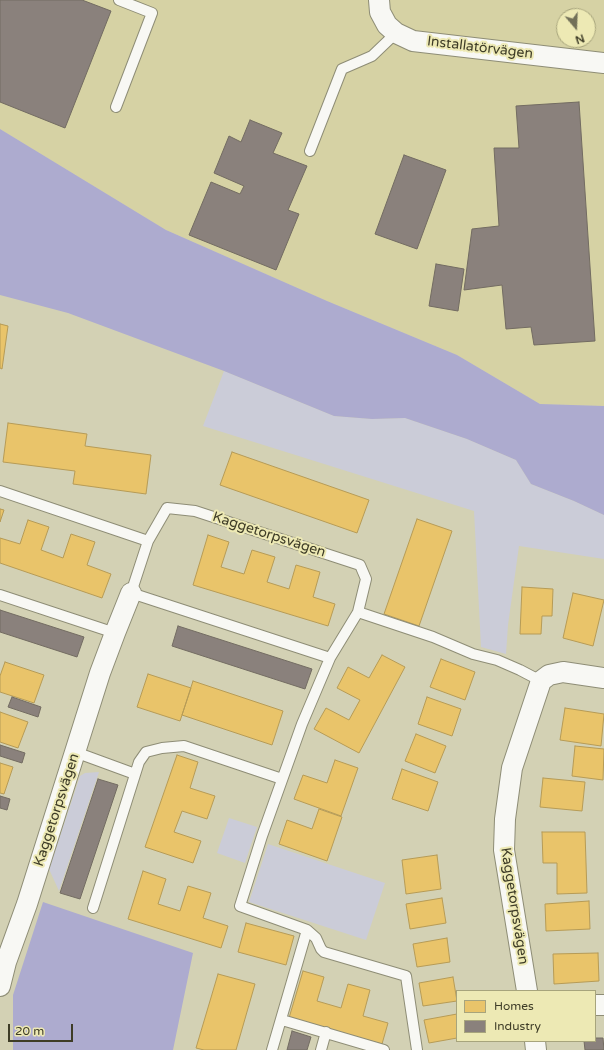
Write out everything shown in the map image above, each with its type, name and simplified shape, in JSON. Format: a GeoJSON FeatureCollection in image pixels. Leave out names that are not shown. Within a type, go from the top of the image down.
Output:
{"type":"FeatureCollection","features":[{"type":"Feature","properties":{"kind":"street","name":"Installatörvägen"},"geometry":{"type":"LineString","coordinates":[[379,0],[380,12],[387,25],[396,33],[413,41],[604,63]]}},
{"type":"Feature","properties":{"kind":"street","name":"Kaggetorpsvägen"},"geometry":{"type":"LineString","coordinates":[[0,986],[6,962],[27,904],[75,752],[115,633],[131,594]]}},
{"type":"Feature","properties":{"kind":"street"},"geometry":{"type":"LineString","coordinates":[[540,681],[549,674],[563,672],[604,678]]}},
{"type":"Feature","properties":{"kind":"street","name":"Kaggetorpsvägen"},"geometry":{"type":"LineString","coordinates":[[527,990],[504,850],[505,820],[512,768],[540,681]]}},
{"type":"Feature","properties":{"kind":"lane"},"geometry":{"type":"LineString","coordinates":[[116,107],[152,13],[119,0]]}},
{"type":"Feature","properties":{"kind":"lane"},"geometry":{"type":"LineString","coordinates":[[310,151],[342,69],[372,56],[396,33]]}},
{"type":"Feature","properties":{"kind":"lane"},"geometry":{"type":"LineString","coordinates":[[0,492],[148,542]]}},
{"type":"Feature","properties":{"kind":"lane","name":"Kaggetorpsvägen"},"geometry":{"type":"LineString","coordinates":[[131,594],[148,542],[167,508],[179,508],[195,511],[360,564],[366,579],[358,612],[330,658],[302,724],[262,836],[240,906],[307,930]]}},
{"type":"Feature","properties":{"kind":"lane"},"geometry":{"type":"LineString","coordinates":[[131,594],[330,658]]}},
{"type":"Feature","properties":{"kind":"lane"},"geometry":{"type":"LineString","coordinates":[[0,595],[115,633]]}},
{"type":"Feature","properties":{"kind":"lane"},"geometry":{"type":"LineString","coordinates":[[358,612],[433,637],[473,654],[497,660],[540,681]]}},
{"type":"Feature","properties":{"kind":"lane"},"geometry":{"type":"LineString","coordinates":[[93,908],[139,762],[146,752],[162,748],[184,746],[282,779]]}},
{"type":"Feature","properties":{"kind":"lane"},"geometry":{"type":"LineString","coordinates":[[75,752],[135,774]]}},
{"type":"Feature","properties":{"kind":"lane"},"geometry":{"type":"LineString","coordinates":[[272,1050],[307,930],[316,938],[324,952],[406,976],[417,1050]]}},
{"type":"Feature","properties":{"kind":"lane"},"geometry":{"type":"LineString","coordinates":[[282,1020],[384,1050]]}},
{"type":"Feature","properties":{"kind":"lane"},"geometry":{"type":"LineString","coordinates":[[321,1050],[326,1032]]}},
{"type":"Feature","properties":{"kind":"shaded area"},"geometry":{"type":"Polygon","coordinates":[[[0,0],[604,0],[604,406],[540,404],[457,355],[327,301],[166,230],[0,129],[0,0]]]}},
{"type":"Feature","properties":{"kind":"shaded area"},"geometry":{"type":"Polygon","coordinates":[[[0,129],[166,230],[327,301],[457,355],[540,404],[604,406],[604,515],[531,484],[516,460],[467,439],[405,418],[372,419],[334,416],[224,371],[68,313],[0,295],[0,129]]]}},
{"type":"Feature","properties":{"kind":"shaded area"},"geometry":{"type":"Polygon","coordinates":[[[224,371],[334,416],[372,419],[405,418],[467,439],[516,460],[531,484],[604,515],[604,559],[519,546],[508,625],[506,654],[481,647],[474,511],[203,426],[224,371]]]}},
{"type":"Feature","properties":{"kind":"shaded area"},"geometry":{"type":"Polygon","coordinates":[[[99,772],[59,891],[49,869],[80,776],[85,773],[99,772]]]}},
{"type":"Feature","properties":{"kind":"shaded area"},"geometry":{"type":"Polygon","coordinates":[[[229,818],[257,827],[245,863],[217,853],[229,818]]]}},
{"type":"Feature","properties":{"kind":"shaded area"},"geometry":{"type":"Polygon","coordinates":[[[268,844],[385,883],[366,940],[249,902],[268,844]]]}},
{"type":"Feature","properties":{"kind":"shaded area"},"geometry":{"type":"Polygon","coordinates":[[[43,902],[193,953],[173,1050],[13,1050],[13,995],[43,902]]]}},
{"type":"Feature","properties":{"kind":"building: Homes"},"geometry":{"type":"Polygon","coordinates":[[[0,324],[8,326],[2,369],[0,368],[0,324]]]}},
{"type":"Feature","properties":{"kind":"building: Homes"},"geometry":{"type":"Polygon","coordinates":[[[8,423],[87,434],[85,446],[151,455],[146,494],[73,484],[75,471],[3,462],[8,423]]]}},
{"type":"Feature","properties":{"kind":"building: Homes"},"geometry":{"type":"Polygon","coordinates":[[[232,452],[369,500],[357,533],[220,485],[232,452]]]}},
{"type":"Feature","properties":{"kind":"building: Homes"},"geometry":{"type":"Polygon","coordinates":[[[0,509],[4,510],[0,522],[0,509]]]}},
{"type":"Feature","properties":{"kind":"building: Homes"},"geometry":{"type":"Polygon","coordinates":[[[417,519],[452,531],[419,626],[384,614],[417,519]]]}},
{"type":"Feature","properties":{"kind":"building: Homes"},"geometry":{"type":"Polygon","coordinates":[[[28,520],[49,527],[41,550],[63,558],[71,534],[95,542],[87,565],[111,574],[102,598],[0,563],[0,538],[20,544],[28,520]]]}},
{"type":"Feature","properties":{"kind":"building: Homes"},"geometry":{"type":"Polygon","coordinates":[[[208,535],[229,542],[221,567],[244,574],[252,550],[275,557],[267,582],[289,589],[296,565],[320,572],[313,597],[335,604],[328,626],[193,585],[208,535]]]}},
{"type":"Feature","properties":{"kind":"building: Homes"},"geometry":{"type":"Polygon","coordinates":[[[522,587],[553,589],[552,616],[542,616],[541,634],[520,634],[522,587]]]}},
{"type":"Feature","properties":{"kind":"building: Homes"},"geometry":{"type":"Polygon","coordinates":[[[573,593],[604,600],[593,646],[563,638],[573,593]]]}},
{"type":"Feature","properties":{"kind":"building: Homes"},"geometry":{"type":"Polygon","coordinates":[[[382,655],[405,667],[359,753],[314,729],[326,708],[349,720],[360,700],[337,688],[348,667],[369,678],[382,655]]]}},
{"type":"Feature","properties":{"kind":"building: Homes"},"geometry":{"type":"Polygon","coordinates":[[[441,659],[475,672],[465,700],[430,687],[441,659]]]}},
{"type":"Feature","properties":{"kind":"building: Homes"},"geometry":{"type":"Polygon","coordinates":[[[5,662],[44,675],[34,703],[0,692],[0,676],[5,662]]]}},
{"type":"Feature","properties":{"kind":"building: Homes"},"geometry":{"type":"Polygon","coordinates":[[[148,674],[191,688],[180,721],[137,707],[148,674]]]}},
{"type":"Feature","properties":{"kind":"building: Homes"},"geometry":{"type":"Polygon","coordinates":[[[193,681],[283,711],[272,745],[182,715],[193,681]]]}},
{"type":"Feature","properties":{"kind":"building: Homes"},"geometry":{"type":"Polygon","coordinates":[[[427,697],[461,709],[452,736],[418,724],[427,697]]]}},
{"type":"Feature","properties":{"kind":"building: Homes"},"geometry":{"type":"Polygon","coordinates":[[[565,708],[604,714],[601,746],[560,740],[565,708]]]}},
{"type":"Feature","properties":{"kind":"building: Homes"},"geometry":{"type":"Polygon","coordinates":[[[0,712],[28,722],[18,748],[0,742],[0,712]]]}},
{"type":"Feature","properties":{"kind":"building: Homes"},"geometry":{"type":"Polygon","coordinates":[[[416,734],[446,746],[435,773],[405,761],[416,734]]]}},
{"type":"Feature","properties":{"kind":"building: Homes"},"geometry":{"type":"Polygon","coordinates":[[[575,746],[604,749],[603,780],[572,776],[575,746]]]}},
{"type":"Feature","properties":{"kind":"building: Homes"},"geometry":{"type":"Polygon","coordinates":[[[177,755],[198,762],[190,788],[215,796],[207,819],[182,811],[174,832],[201,841],[193,863],[145,847],[177,755]]]}},
{"type":"Feature","properties":{"kind":"building: Homes"},"geometry":{"type":"Polygon","coordinates":[[[335,760],[358,768],[341,816],[294,799],[303,775],[327,783],[335,760]]]}},
{"type":"Feature","properties":{"kind":"building: Homes"},"geometry":{"type":"Polygon","coordinates":[[[0,763],[13,767],[4,794],[0,793],[0,763]]]}},
{"type":"Feature","properties":{"kind":"building: Homes"},"geometry":{"type":"Polygon","coordinates":[[[402,769],[438,782],[428,811],[392,799],[402,769]]]}},
{"type":"Feature","properties":{"kind":"building: Homes"},"geometry":{"type":"Polygon","coordinates":[[[543,778],[585,782],[582,811],[540,807],[543,778]]]}},
{"type":"Feature","properties":{"kind":"building: Homes"},"geometry":{"type":"Polygon","coordinates":[[[319,809],[342,817],[327,861],[279,844],[287,820],[312,829],[319,809]]]}},
{"type":"Feature","properties":{"kind":"building: Homes"},"geometry":{"type":"Polygon","coordinates":[[[542,832],[585,832],[587,893],[557,894],[557,863],[543,863],[542,832]]]}},
{"type":"Feature","properties":{"kind":"building: Homes"},"geometry":{"type":"Polygon","coordinates":[[[437,855],[441,889],[406,894],[402,860],[437,855]]]}},
{"type":"Feature","properties":{"kind":"building: Homes"},"geometry":{"type":"Polygon","coordinates":[[[143,871],[166,879],[158,904],[180,911],[188,886],[211,893],[203,918],[228,926],[221,948],[128,919],[143,871]]]}},
{"type":"Feature","properties":{"kind":"building: Homes"},"geometry":{"type":"Polygon","coordinates":[[[442,898],[446,923],[410,929],[406,904],[442,898]]]}},
{"type":"Feature","properties":{"kind":"building: Homes"},"geometry":{"type":"Polygon","coordinates":[[[589,901],[590,929],[546,931],[545,904],[589,901]]]}},
{"type":"Feature","properties":{"kind":"building: Homes"},"geometry":{"type":"Polygon","coordinates":[[[246,923],[294,936],[286,965],[238,952],[246,923]]]}},
{"type":"Feature","properties":{"kind":"building: Homes"},"geometry":{"type":"Polygon","coordinates":[[[447,938],[450,962],[417,967],[413,944],[447,938]]]}},
{"type":"Feature","properties":{"kind":"building: Homes"},"geometry":{"type":"Polygon","coordinates":[[[598,953],[599,981],[554,984],[553,954],[598,953]]]}},
{"type":"Feature","properties":{"kind":"building: Homes"},"geometry":{"type":"Polygon","coordinates":[[[303,971],[324,977],[317,1001],[341,1008],[348,984],[370,990],[363,1016],[388,1023],[382,1044],[289,1018],[303,971]]]}},
{"type":"Feature","properties":{"kind":"building: Homes"},"geometry":{"type":"Polygon","coordinates":[[[218,974],[255,984],[236,1050],[204,1050],[196,1048],[218,974]]]}},
{"type":"Feature","properties":{"kind":"building: Homes"},"geometry":{"type":"Polygon","coordinates":[[[453,977],[456,1001],[423,1006],[419,983],[453,977]]]}},
{"type":"Feature","properties":{"kind":"building: Homes"},"geometry":{"type":"Polygon","coordinates":[[[456,1014],[456,1038],[429,1043],[424,1020],[456,1014]]]}},
{"type":"Feature","properties":{"kind":"building: Industry"},"geometry":{"type":"Polygon","coordinates":[[[0,0],[82,0],[111,11],[65,128],[0,102],[0,0]]]}},
{"type":"Feature","properties":{"kind":"building: Industry"},"geometry":{"type":"Polygon","coordinates":[[[579,102],[595,341],[534,345],[531,327],[506,329],[502,285],[464,290],[472,229],[499,226],[494,148],[519,148],[516,106],[579,102]]]}},
{"type":"Feature","properties":{"kind":"building: Industry"},"geometry":{"type":"Polygon","coordinates":[[[250,120],[282,133],[273,153],[307,166],[288,210],[299,214],[276,270],[189,235],[211,182],[240,194],[244,186],[214,173],[229,136],[241,142],[250,120]]]}},
{"type":"Feature","properties":{"kind":"building: Industry"},"geometry":{"type":"Polygon","coordinates":[[[404,155],[446,170],[417,249],[375,234],[404,155]]]}},
{"type":"Feature","properties":{"kind":"building: Industry"},"geometry":{"type":"Polygon","coordinates":[[[436,264],[464,269],[458,311],[429,306],[436,264]]]}},
{"type":"Feature","properties":{"kind":"building: Industry"},"geometry":{"type":"Polygon","coordinates":[[[0,610],[84,637],[77,657],[0,632],[0,610]]]}},
{"type":"Feature","properties":{"kind":"building: Industry"},"geometry":{"type":"Polygon","coordinates":[[[178,626],[312,669],[305,689],[172,646],[178,626]]]}},
{"type":"Feature","properties":{"kind":"building: Industry"},"geometry":{"type":"Polygon","coordinates":[[[12,697],[41,707],[38,717],[8,707],[12,697]]]}},
{"type":"Feature","properties":{"kind":"building: Industry"},"geometry":{"type":"Polygon","coordinates":[[[0,745],[25,753],[22,763],[0,756],[0,745]]]}},
{"type":"Feature","properties":{"kind":"building: Industry"},"geometry":{"type":"Polygon","coordinates":[[[98,779],[118,785],[80,899],[60,893],[98,779]]]}},
{"type":"Feature","properties":{"kind":"building: Industry"},"geometry":{"type":"Polygon","coordinates":[[[0,796],[10,799],[7,810],[0,808],[0,796]]]}},
{"type":"Feature","properties":{"kind":"building: Industry"},"geometry":{"type":"Polygon","coordinates":[[[292,1031],[311,1037],[307,1050],[287,1050],[292,1031]]]}},
{"type":"Feature","properties":{"kind":"building: Industry"},"geometry":{"type":"Polygon","coordinates":[[[596,1038],[603,1038],[604,1050],[585,1050],[584,1042],[596,1042],[596,1038]]]}}]}
